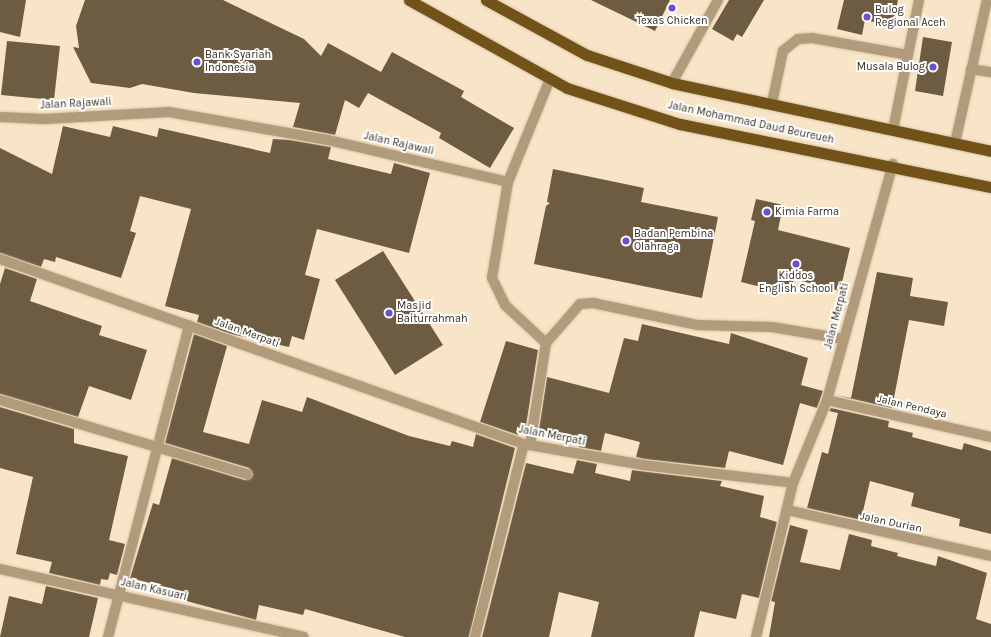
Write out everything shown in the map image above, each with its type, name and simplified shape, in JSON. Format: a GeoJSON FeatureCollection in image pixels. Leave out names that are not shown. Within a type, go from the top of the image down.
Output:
{"type":"FeatureCollection","features":[{"type":"Feature","properties":{"kind":"highway","name":"Jalan Mohammad Daud Beureueh"},"geometry":{"type":"LineString","coordinates":[[409,0],[567,88],[680,124],[893,164],[991,187]]}},
{"type":"Feature","properties":{"kind":"highway","name":"Jalan Mohammad Daud Beureueh"},"geometry":{"type":"LineString","coordinates":[[486,0],[587,55],[672,83],[772,103],[991,151]]}},
{"type":"Feature","properties":{"kind":"street"},"geometry":{"type":"LineString","coordinates":[[672,83],[718,0]]}},
{"type":"Feature","properties":{"kind":"street"},"geometry":{"type":"LineString","coordinates":[[893,130],[919,0]]}},
{"type":"Feature","properties":{"kind":"street"},"geometry":{"type":"LineString","coordinates":[[955,143],[987,0]]}},
{"type":"Feature","properties":{"kind":"street"},"geometry":{"type":"LineString","coordinates":[[772,103],[783,51],[798,39],[812,38],[908,55]]}},
{"type":"Feature","properties":{"kind":"street"},"geometry":{"type":"LineString","coordinates":[[971,69],[991,72]]}},
{"type":"Feature","properties":{"kind":"street"},"geometry":{"type":"LineString","coordinates":[[546,343],[505,305],[492,278],[508,182],[550,79]]}},
{"type":"Feature","properties":{"kind":"street","name":"Jalan Rajawali"},"geometry":{"type":"LineString","coordinates":[[0,117],[44,119],[169,112],[328,140],[508,182]]}},
{"type":"Feature","properties":{"kind":"street","name":"Jalan Merpati"},"geometry":{"type":"LineString","coordinates":[[0,259],[527,444],[644,465],[793,483],[828,400],[842,339],[893,164]]}},
{"type":"Feature","properties":{"kind":"street"},"geometry":{"type":"LineString","coordinates":[[475,637],[527,444],[546,343],[580,304],[593,303],[697,325],[772,327],[842,339]]}},
{"type":"Feature","properties":{"kind":"street"},"geometry":{"type":"LineString","coordinates":[[108,637],[189,325]]}},
{"type":"Feature","properties":{"kind":"street"},"geometry":{"type":"LineString","coordinates":[[0,400],[247,474]]}},
{"type":"Feature","properties":{"kind":"street","name":"Jalan Pendaya"},"geometry":{"type":"LineString","coordinates":[[828,400],[991,437]]}},
{"type":"Feature","properties":{"kind":"street"},"geometry":{"type":"LineString","coordinates":[[756,637],[793,483]]}},
{"type":"Feature","properties":{"kind":"street","name":"Jalan Durian"},"geometry":{"type":"LineString","coordinates":[[787,510],[991,556]]}},
{"type":"Feature","properties":{"kind":"street","name":"Jalan Kasuari"},"geometry":{"type":"LineString","coordinates":[[0,569],[303,637]]}},
{"type":"Feature","properties":{"kind":"building"},"geometry":{"type":"Polygon","coordinates":[[[0,0],[26,0],[20,37],[0,32],[0,0]]]}},
{"type":"Feature","properties":{"kind":"building","name":"Bank Syariah Indonesia"},"geometry":{"type":"Polygon","coordinates":[[[85,0],[223,0],[304,39],[321,56],[328,43],[381,72],[392,52],[464,91],[461,97],[514,128],[490,168],[439,138],[441,133],[368,93],[359,108],[345,100],[335,135],[293,127],[300,103],[194,93],[142,84],[130,88],[91,83],[73,47],[79,48],[76,26],[85,0]]]}},
{"type":"Feature","properties":{"kind":"building"},"geometry":{"type":"Polygon","coordinates":[[[591,0],[670,0],[655,31],[591,0]]]}},
{"type":"Feature","properties":{"kind":"building"},"geometry":{"type":"Polygon","coordinates":[[[729,0],[764,0],[742,37],[737,34],[733,41],[712,29],[729,0]]]}},
{"type":"Feature","properties":{"kind":"building","name":"Bulog Regional Aceh"},"geometry":{"type":"Polygon","coordinates":[[[844,0],[898,0],[892,26],[865,20],[862,35],[837,29],[844,0]]]}},
{"type":"Feature","properties":{"kind":"building","name":"Musala Bulog"},"geometry":{"type":"Polygon","coordinates":[[[923,37],[952,42],[943,96],[915,91],[923,37]]]}},
{"type":"Feature","properties":{"kind":"building"},"geometry":{"type":"Polygon","coordinates":[[[7,41],[60,46],[54,100],[1,95],[7,41]]]}},
{"type":"Feature","properties":{"kind":"building"},"geometry":{"type":"Polygon","coordinates":[[[63,126],[110,137],[113,126],[157,137],[159,128],[270,153],[273,139],[290,140],[331,147],[328,159],[391,174],[394,163],[430,173],[409,253],[317,229],[305,275],[320,279],[304,340],[292,336],[289,347],[231,334],[197,322],[199,315],[165,306],[191,209],[140,196],[130,231],[136,233],[121,278],[56,257],[55,262],[44,259],[41,267],[0,253],[0,148],[52,174],[63,126]]]}},
{"type":"Feature","properties":{"kind":"building","name":"Badan Pembina Olahraga"},"geometry":{"type":"Polygon","coordinates":[[[553,169],[644,188],[641,202],[718,217],[702,298],[534,264],[546,206],[550,203],[547,202],[553,169]]]}},
{"type":"Feature","properties":{"kind":"building","name":"Kiddos English School"},"geometry":{"type":"Polygon","coordinates":[[[756,199],[783,205],[778,230],[850,248],[840,291],[794,279],[790,294],[741,282],[755,221],[751,220],[756,199]]]}},
{"type":"Feature","properties":{"kind":"building","name":"Masjid Baiturrahmah"},"geometry":{"type":"Polygon","coordinates":[[[383,251],[443,345],[395,375],[335,280],[383,251]]]}},
{"type":"Feature","properties":{"kind":"building"},"geometry":{"type":"Polygon","coordinates":[[[5,268],[37,279],[30,301],[102,326],[99,335],[147,350],[131,400],[89,386],[78,417],[0,394],[0,284],[5,268]]]}},
{"type":"Feature","properties":{"kind":"building"},"geometry":{"type":"Polygon","coordinates":[[[877,272],[913,278],[910,296],[948,302],[944,326],[909,320],[892,408],[835,395],[851,398],[877,272]]]}},
{"type":"Feature","properties":{"kind":"building"},"geometry":{"type":"Polygon","coordinates":[[[642,324],[729,344],[731,333],[808,358],[801,385],[823,391],[817,408],[800,403],[783,465],[729,451],[725,468],[644,459],[636,457],[640,442],[605,433],[601,451],[579,447],[581,440],[539,429],[547,377],[609,393],[624,338],[638,341],[642,324]]]}},
{"type":"Feature","properties":{"kind":"building"},"geometry":{"type":"Polygon","coordinates":[[[194,334],[227,346],[203,432],[249,444],[262,400],[302,412],[307,397],[409,436],[450,446],[452,441],[473,447],[476,434],[515,448],[469,637],[405,637],[305,609],[303,615],[259,605],[256,620],[172,597],[174,589],[130,578],[153,503],[159,505],[172,458],[245,480],[253,475],[249,468],[165,443],[194,334]]]}},
{"type":"Feature","properties":{"kind":"building"},"geometry":{"type":"Polygon","coordinates":[[[506,341],[538,350],[526,426],[521,424],[518,435],[480,422],[506,341]]]}},
{"type":"Feature","properties":{"kind":"building"},"geometry":{"type":"Polygon","coordinates":[[[0,407],[74,429],[74,443],[128,456],[109,540],[125,544],[117,575],[110,573],[108,580],[101,579],[100,585],[49,573],[52,562],[16,554],[33,477],[0,468],[0,407]]]}},
{"type":"Feature","properties":{"kind":"building"},"geometry":{"type":"Polygon","coordinates":[[[831,408],[889,421],[888,427],[913,433],[912,437],[962,450],[964,443],[991,451],[991,534],[959,526],[960,519],[911,506],[914,493],[870,481],[861,520],[807,508],[822,452],[828,454],[838,413],[829,411],[831,408]]]}},
{"type":"Feature","properties":{"kind":"building"},"geometry":{"type":"Polygon","coordinates":[[[577,460],[597,464],[595,473],[630,481],[632,470],[722,481],[720,486],[764,496],[760,517],[777,522],[759,598],[742,594],[736,619],[700,611],[694,637],[591,637],[599,602],[559,592],[549,637],[482,637],[526,463],[573,474],[577,460]]]}},
{"type":"Feature","properties":{"kind":"building"},"geometry":{"type":"Polygon","coordinates":[[[790,525],[808,530],[800,562],[840,570],[849,534],[872,540],[871,546],[898,553],[897,556],[936,566],[938,556],[987,573],[976,619],[991,624],[991,637],[769,637],[775,602],[771,601],[790,525]]]}},
{"type":"Feature","properties":{"kind":"building"},"geometry":{"type":"Polygon","coordinates":[[[46,586],[98,598],[89,637],[0,637],[9,596],[42,604],[46,586]]]}},
{"type":"Feature","properties":{"kind":"place","name":"Texas Chicken"},"geometry":{"type":"Point","coordinates":[672,8]}},
{"type":"Feature","properties":{"kind":"place","name":"Bulog Regional Aceh"},"geometry":{"type":"Point","coordinates":[867,17]}},
{"type":"Feature","properties":{"kind":"place","name":"Bank Syariah Indonesia"},"geometry":{"type":"Point","coordinates":[197,62]}},
{"type":"Feature","properties":{"kind":"place","name":"Musala Bulog"},"geometry":{"type":"Point","coordinates":[933,67]}},
{"type":"Feature","properties":{"kind":"place","name":"Kimia Farma"},"geometry":{"type":"Point","coordinates":[767,212]}},
{"type":"Feature","properties":{"kind":"place","name":"Badan Pembina Olahraga"},"geometry":{"type":"Point","coordinates":[626,241]}},
{"type":"Feature","properties":{"kind":"place","name":"Kiddos English School"},"geometry":{"type":"Point","coordinates":[796,264]}},
{"type":"Feature","properties":{"kind":"place","name":"Masjid Baiturrahmah"},"geometry":{"type":"Point","coordinates":[389,313]}}]}
